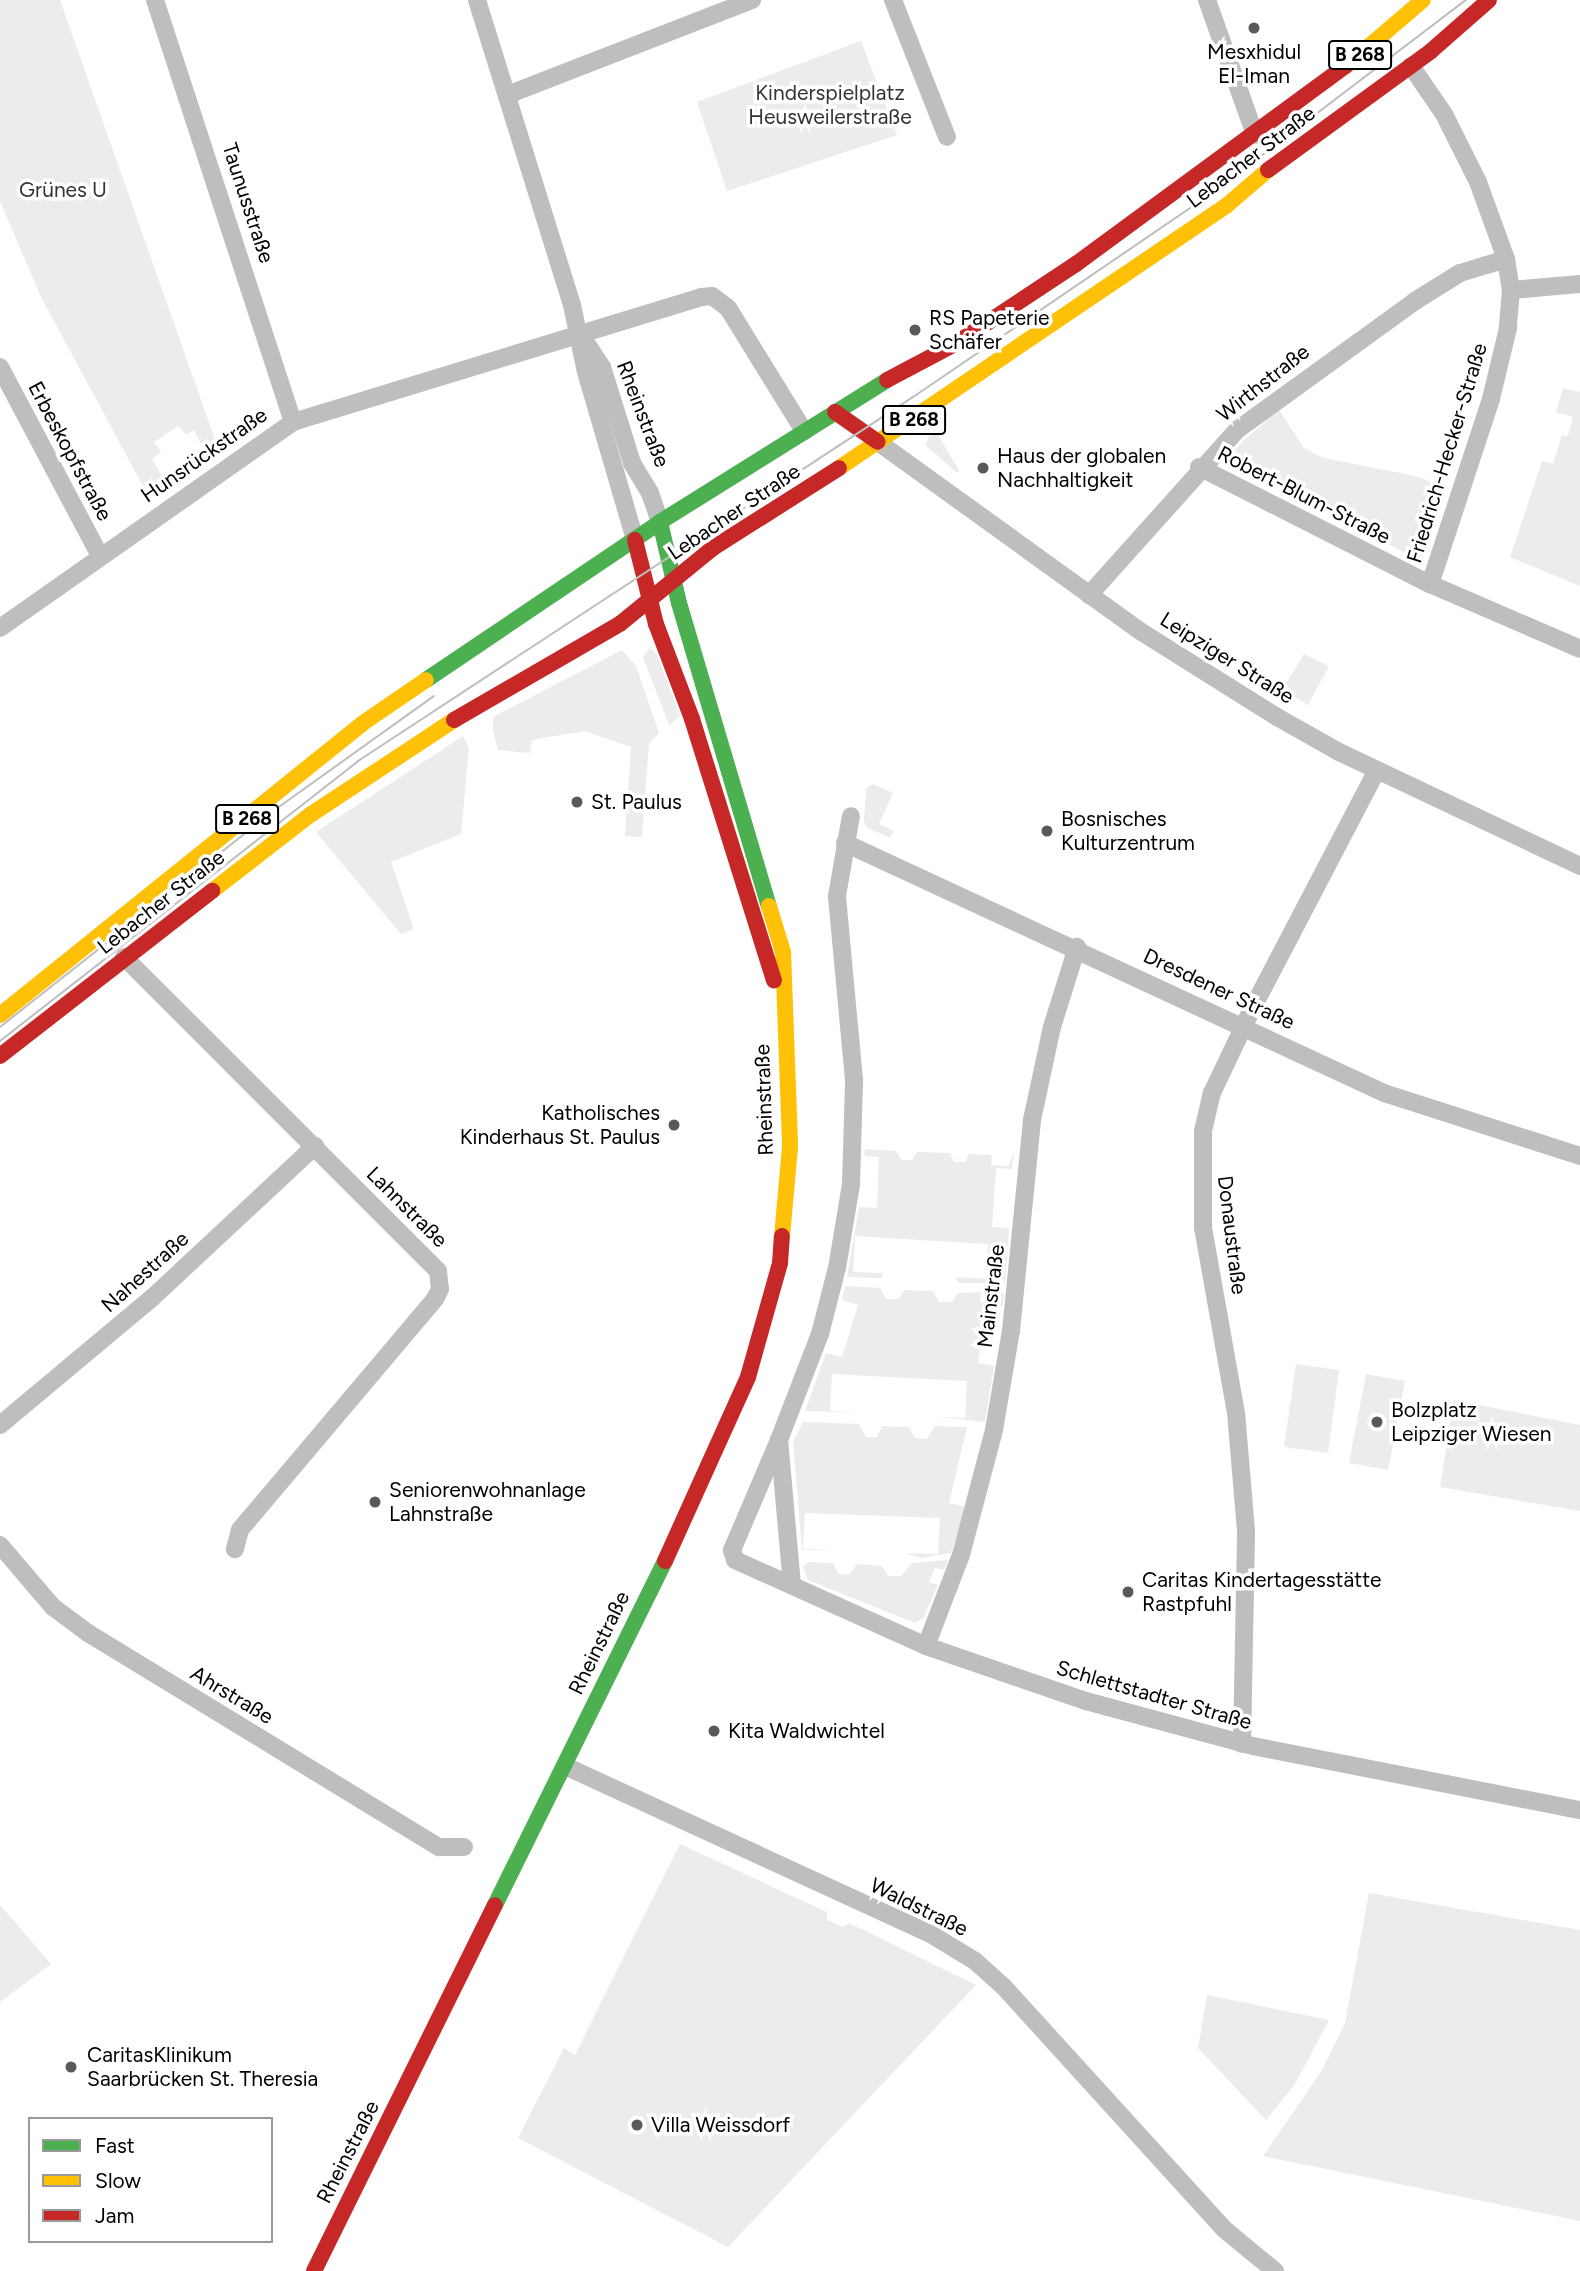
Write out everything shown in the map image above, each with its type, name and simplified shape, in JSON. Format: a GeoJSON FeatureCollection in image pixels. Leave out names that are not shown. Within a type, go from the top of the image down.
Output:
{"type":"FeatureCollection","features":[{"type":"Feature","properties":{"kind":"main road","name":"Lebacher Straße"},"geometry":{"type":"LineString","coordinates":[[0,1015],[339,742],[660,522],[835,412],[1016,304],[1145,215],[1210,162],[1311,96],[1423,0]]}},
{"type":"Feature","properties":{"kind":"main road","name":"Lebacher Straße"},"geometry":{"type":"LineString","coordinates":[[0,1056],[310,815],[470,710],[621,623],[672,579],[878,442],[1071,306],[1226,206],[1277,163],[1411,66],[1489,0]]}},
{"type":"Feature","properties":{"kind":"main road"},"geometry":{"type":"LineString","coordinates":[[835,412],[878,442]]}},
{"type":"Feature","properties":{"kind":"main road","name":"Rheinstraße"},"geometry":{"type":"LineString","coordinates":[[314,2271],[565,1766],[708,1467],[762,1338],[780,1263],[788,1193],[790,1107],[781,998],[783,952],[775,916],[672,579],[660,522]]}},
{"type":"Feature","properties":{"kind":"main road","name":"Rheinstraße"},"geometry":{"type":"LineString","coordinates":[[635,540],[648,598],[692,719],[781,998]]}},
{"type":"Feature","properties":{"kind":"main road","name":"B 268"},"geometry":{"type":"LineString","coordinates":[[310,815],[356,774],[356,755],[339,742]]}},
{"type":"Feature","properties":{"kind":"street","name":"Taunusstraße"},"geometry":{"type":"LineString","coordinates":[[155,0],[293,422]]}},
{"type":"Feature","properties":{"kind":"street","name":"Rheinstraße"},"geometry":{"type":"LineString","coordinates":[[477,0],[581,335],[586,372],[635,540]]}},
{"type":"Feature","properties":{"kind":"street"},"geometry":{"type":"LineString","coordinates":[[507,95],[752,0]]}},
{"type":"Feature","properties":{"kind":"street"},"geometry":{"type":"LineString","coordinates":[[893,0],[947,137]]}},
{"type":"Feature","properties":{"kind":"street"},"geometry":{"type":"LineString","coordinates":[[1207,0],[1255,135]]}},
{"type":"Feature","properties":{"kind":"street","name":"Friedrich-Hecker-Straße"},"geometry":{"type":"LineString","coordinates":[[1411,66],[1460,144],[1506,259],[1511,290],[1508,328],[1491,399],[1430,584]]}},
{"type":"Feature","properties":{"kind":"street","name":"Wirthstraße"},"geometry":{"type":"LineString","coordinates":[[1089,595],[1199,467],[1262,410],[1415,301],[1460,273],[1506,259]]}},
{"type":"Feature","properties":{"kind":"street"},"geometry":{"type":"LineString","coordinates":[[1511,290],[1580,284]]}},
{"type":"Feature","properties":{"kind":"street"},"geometry":{"type":"LineString","coordinates":[[581,335],[701,297],[712,296],[724,302],[804,431]]}},
{"type":"Feature","properties":{"kind":"street","name":"Hunsrückstraße"},"geometry":{"type":"LineString","coordinates":[[0,628],[293,422],[581,335]]}},
{"type":"Feature","properties":{"kind":"street","name":"Rheinstraße"},"geometry":{"type":"LineString","coordinates":[[581,335],[602,367],[632,463],[650,493],[660,522]]}},
{"type":"Feature","properties":{"kind":"street","name":"Erbeskopfstraße"},"geometry":{"type":"LineString","coordinates":[[0,367],[100,556]]}},
{"type":"Feature","properties":{"kind":"street","name":"Leipziger Straße"},"geometry":{"type":"LineString","coordinates":[[878,442],[1089,595],[1277,717],[1377,770],[1580,866]]}},
{"type":"Feature","properties":{"kind":"street","name":"Robert-Blum-Straße"},"geometry":{"type":"LineString","coordinates":[[1199,467],[1430,584],[1580,649]]}},
{"type":"Feature","properties":{"kind":"street","name":"Donaustraße"},"geometry":{"type":"LineString","coordinates":[[1242,1744],[1247,1553],[1241,1460],[1205,1239],[1200,1166],[1212,1093],[1377,770]]}},
{"type":"Feature","properties":{"kind":"street"},"geometry":{"type":"LineString","coordinates":[[792,1585],[779,1440],[820,1334],[837,1268],[851,1184],[854,1080],[837,896],[851,816]]}},
{"type":"Feature","properties":{"kind":"street","name":"Dresdener Straße"},"geometry":{"type":"LineString","coordinates":[[845,843],[1077,947],[1384,1093],[1580,1156]]}},
{"type":"Feature","properties":{"kind":"street","name":"Mainstraße"},"geometry":{"type":"LineString","coordinates":[[926,1646],[961,1555],[994,1430],[1011,1331],[1032,1120],[1052,1027],[1077,947]]}},
{"type":"Feature","properties":{"kind":"street","name":"Lahnstraße"},"geometry":{"type":"LineString","coordinates":[[124,957],[438,1271],[440,1289],[240,1530],[235,1549]]}},
{"type":"Feature","properties":{"kind":"street","name":"Nahestraße"},"geometry":{"type":"LineString","coordinates":[[0,1424],[152,1298],[315,1146]]}},
{"type":"Feature","properties":{"kind":"street","name":"Schlettstadter Straße"},"geometry":{"type":"LineString","coordinates":[[779,1440],[732,1550],[735,1560],[926,1646],[1086,1701],[1242,1744],[1580,1810]]}},
{"type":"Feature","properties":{"kind":"street","name":"Ahrstraße"},"geometry":{"type":"LineString","coordinates":[[0,1545],[53,1607],[88,1633],[439,1847],[464,1847]]}},
{"type":"Feature","properties":{"kind":"street","name":"Waldstraße"},"geometry":{"type":"LineString","coordinates":[[565,1766],[934,1936],[975,1961],[1003,1986],[1224,2229],[1275,2271]]}},
{"type":"Feature","properties":{"kind":"green space","name":"Grünes U"},"geometry":{"type":"Polygon","coordinates":[[[0,0],[60,0],[219,451],[208,459],[194,430],[186,435],[179,426],[154,442],[161,452],[152,459],[162,476],[144,488],[41,297],[0,201],[0,0]]]}},
{"type":"Feature","properties":{"kind":"green space","name":"Kinderspielplatz Heusweilerstraße"},"geometry":{"type":"Polygon","coordinates":[[[861,41],[897,135],[727,191],[697,102],[861,41]]]}},
{"type":"Feature","properties":{"kind":"green space"},"geometry":{"type":"Polygon","coordinates":[[[1563,388],[1580,392],[1580,586],[1510,557],[1542,461],[1553,464],[1562,435],[1568,436],[1573,417],[1556,412],[1563,388]]]}},
{"type":"Feature","properties":{"kind":"green space"},"geometry":{"type":"Polygon","coordinates":[[[1279,410],[1304,448],[1324,458],[1420,477],[1446,490],[1421,561],[1231,462],[1229,457],[1244,440],[1279,410]]]}},
{"type":"Feature","properties":{"kind":"green space"},"geometry":{"type":"Polygon","coordinates":[[[933,427],[959,470],[957,473],[925,445],[933,427]]]}},
{"type":"Feature","properties":{"kind":"green space"},"geometry":{"type":"Polygon","coordinates":[[[650,648],[657,655],[680,716],[669,725],[643,657],[650,648]]]}},
{"type":"Feature","properties":{"kind":"green space"},"geometry":{"type":"Polygon","coordinates":[[[622,650],[636,666],[659,733],[649,744],[642,837],[625,836],[631,747],[584,731],[532,740],[530,753],[498,750],[493,732],[493,717],[622,650]]]}},
{"type":"Feature","properties":{"kind":"green space"},"geometry":{"type":"Polygon","coordinates":[[[1304,654],[1329,666],[1308,705],[1282,690],[1304,654]]]}},
{"type":"Feature","properties":{"kind":"green space"},"geometry":{"type":"Polygon","coordinates":[[[463,736],[469,748],[461,834],[391,862],[414,929],[401,934],[316,832],[463,736]]]}},
{"type":"Feature","properties":{"kind":"green space"},"geometry":{"type":"Polygon","coordinates":[[[873,784],[893,793],[879,824],[894,831],[890,838],[866,827],[864,821],[866,788],[873,784]]]}},
{"type":"Feature","properties":{"kind":"green space"},"geometry":{"type":"Polygon","coordinates":[[[865,1149],[896,1151],[902,1160],[912,1160],[917,1152],[950,1153],[954,1162],[965,1162],[969,1154],[992,1155],[991,1165],[1009,1166],[1014,1150],[1012,1169],[996,1168],[992,1227],[1009,1228],[1005,1283],[959,1283],[955,1277],[986,1279],[988,1244],[855,1236],[853,1272],[883,1273],[881,1278],[847,1277],[859,1207],[877,1208],[879,1157],[864,1156],[865,1149]]]}},
{"type":"Feature","properties":{"kind":"green space"},"geometry":{"type":"Polygon","coordinates":[[[845,1286],[880,1288],[886,1299],[898,1299],[905,1290],[933,1291],[939,1302],[952,1302],[958,1293],[981,1292],[980,1302],[998,1304],[997,1290],[1004,1295],[1003,1306],[986,1304],[978,1363],[994,1366],[985,1422],[933,1416],[965,1418],[967,1381],[832,1374],[830,1411],[865,1413],[805,1411],[826,1353],[842,1357],[858,1305],[842,1300],[845,1286]]]}},
{"type":"Feature","properties":{"kind":"green space"},"geometry":{"type":"Polygon","coordinates":[[[1296,1364],[1339,1370],[1328,1453],[1284,1447],[1296,1364]]]}},
{"type":"Feature","properties":{"kind":"green space","name":"Bolzplatz Leipziger Wiesen"},"geometry":{"type":"Polygon","coordinates":[[[1366,1374],[1405,1381],[1388,1470],[1349,1463],[1366,1374]]]}},
{"type":"Feature","properties":{"kind":"green space"},"geometry":{"type":"Polygon","coordinates":[[[1454,1400],[1580,1425],[1580,1511],[1440,1487],[1454,1400]]]}},
{"type":"Feature","properties":{"kind":"green space"},"geometry":{"type":"Polygon","coordinates":[[[803,1422],[859,1424],[866,1437],[877,1437],[882,1426],[909,1427],[915,1438],[927,1439],[935,1426],[967,1427],[949,1503],[966,1507],[951,1553],[921,1558],[906,1553],[938,1554],[940,1518],[805,1513],[803,1549],[836,1550],[802,1550],[793,1442],[803,1422]]]}},
{"type":"Feature","properties":{"kind":"green space"},"geometry":{"type":"Polygon","coordinates":[[[948,1560],[944,1570],[935,1568],[929,1582],[938,1585],[924,1617],[915,1623],[808,1580],[803,1566],[809,1562],[833,1563],[838,1574],[849,1575],[857,1564],[882,1566],[888,1576],[901,1576],[912,1563],[948,1560]]]}},
{"type":"Feature","properties":{"kind":"green space"},"geometry":{"type":"Polygon","coordinates":[[[680,1844],[827,1912],[827,1920],[843,1927],[849,1923],[976,1985],[728,2247],[518,2138],[564,2048],[575,2055],[680,1844]]]}},
{"type":"Feature","properties":{"kind":"green space"},"geometry":{"type":"Polygon","coordinates":[[[1369,1893],[1580,1930],[1580,2221],[1263,2156],[1321,2072],[1345,2023],[1369,1893]]]}},
{"type":"Feature","properties":{"kind":"green space"},"geometry":{"type":"Polygon","coordinates":[[[0,1905],[51,1964],[0,2002],[0,1905]]]}},
{"type":"Feature","properties":{"kind":"green space"},"geometry":{"type":"Polygon","coordinates":[[[1207,1995],[1329,2020],[1295,2084],[1266,2120],[1198,2048],[1207,1995]]]}},
{"type":"Feature","properties":{"kind":"tram line"},"geometry":{"type":"LineString","coordinates":[[0,1041],[358,761],[916,395],[1215,191],[1466,0]]}},
{"type":"Feature","properties":{"kind":"tram line"},"geometry":{"type":"LineString","coordinates":[[0,1027],[276,809],[434,696]]}},
{"type":"Feature","properties":{"kind":"traffic: fast"},"geometry":{"type":"LineString","coordinates":[[426,680],[660,522],[887,380]]}},
{"type":"Feature","properties":{"kind":"traffic: fast"},"geometry":{"type":"LineString","coordinates":[[660,522],[679,603],[769,906]]}},
{"type":"Feature","properties":{"kind":"traffic: fast"},"geometry":{"type":"LineString","coordinates":[[495,1905],[665,1561]]}},
{"type":"Feature","properties":{"kind":"traffic: slow"},"geometry":{"type":"LineString","coordinates":[[1346,66],[1423,0]]}},
{"type":"Feature","properties":{"kind":"traffic: slow"},"geometry":{"type":"LineString","coordinates":[[839,468],[1226,206],[1268,170]]}},
{"type":"Feature","properties":{"kind":"traffic: slow"},"geometry":{"type":"LineString","coordinates":[[0,1015],[363,723],[426,680]]}},
{"type":"Feature","properties":{"kind":"traffic: slow"},"geometry":{"type":"LineString","coordinates":[[212,891],[310,815],[454,720]]}},
{"type":"Feature","properties":{"kind":"traffic: slow"},"geometry":{"type":"LineString","coordinates":[[769,906],[783,952],[790,1147],[782,1236]]}},
{"type":"Feature","properties":{"kind":"traffic: jam"},"geometry":{"type":"LineString","coordinates":[[1268,170],[1431,51],[1489,0]]}},
{"type":"Feature","properties":{"kind":"traffic: jam"},"geometry":{"type":"LineString","coordinates":[[887,380],[955,344],[1076,264],[1346,66]]}},
{"type":"Feature","properties":{"kind":"traffic: jam"},"geometry":{"type":"LineString","coordinates":[[835,412],[878,442]]}},
{"type":"Feature","properties":{"kind":"traffic: jam"},"geometry":{"type":"LineString","coordinates":[[454,720],[621,623],[713,548],[839,468]]}},
{"type":"Feature","properties":{"kind":"traffic: jam"},"geometry":{"type":"LineString","coordinates":[[635,540],[656,624],[692,719],[774,980]]}},
{"type":"Feature","properties":{"kind":"traffic: jam"},"geometry":{"type":"LineString","coordinates":[[0,1056],[212,891]]}},
{"type":"Feature","properties":{"kind":"traffic: jam"},"geometry":{"type":"LineString","coordinates":[[665,1561],[748,1377],[780,1263],[782,1236]]}},
{"type":"Feature","properties":{"kind":"traffic: jam"},"geometry":{"type":"LineString","coordinates":[[314,2271],[495,1905]]}},
{"type":"Feature","properties":{"kind":"place","name":"Mesxhidul El-Iman"},"geometry":{"type":"Point","coordinates":[1254,28]}},
{"type":"Feature","properties":{"kind":"place","name":"RS Papeterie Schäfer"},"geometry":{"type":"Point","coordinates":[915,330]}},
{"type":"Feature","properties":{"kind":"place","name":"Haus der globalen Nachhaltigkeit"},"geometry":{"type":"Point","coordinates":[983,468]}},
{"type":"Feature","properties":{"kind":"place","name":"St. Paulus"},"geometry":{"type":"Point","coordinates":[577,802]}},
{"type":"Feature","properties":{"kind":"place","name":"Bosnisches Kulturzentrum"},"geometry":{"type":"Point","coordinates":[1047,831]}},
{"type":"Feature","properties":{"kind":"place","name":"Katholisches Kinderhaus St. Paulus"},"geometry":{"type":"Point","coordinates":[674,1125]}},
{"type":"Feature","properties":{"kind":"place","name":"Bolzplatz Leipziger Wiesen"},"geometry":{"type":"Point","coordinates":[1377,1422]}},
{"type":"Feature","properties":{"kind":"place","name":"Seniorenwohnanlage Lahnstraße"},"geometry":{"type":"Point","coordinates":[375,1502]}},
{"type":"Feature","properties":{"kind":"place","name":"Caritas Kindertagesstätte Rastpfuhl"},"geometry":{"type":"Point","coordinates":[1128,1592]}},
{"type":"Feature","properties":{"kind":"place","name":"Kita Waldwichtel"},"geometry":{"type":"Point","coordinates":[714,1731]}},
{"type":"Feature","properties":{"kind":"place","name":"CaritasKlinikum Saarbrücken St. Theresia"},"geometry":{"type":"Point","coordinates":[71,2067]}},
{"type":"Feature","properties":{"kind":"place","name":"Villa Weissdorf"},"geometry":{"type":"Point","coordinates":[637,2125]}}]}
